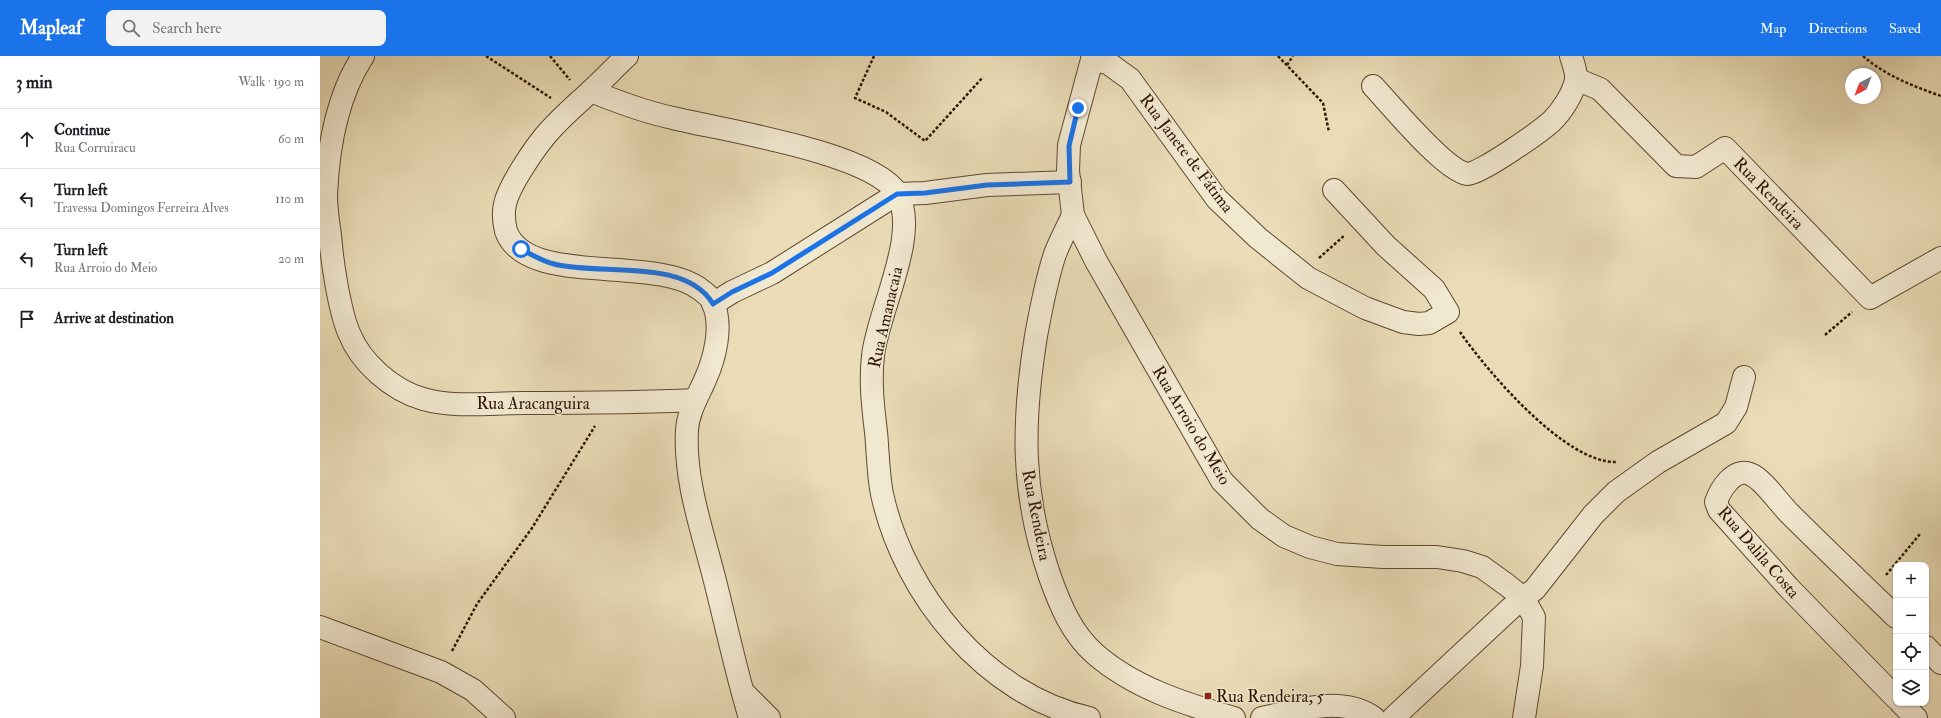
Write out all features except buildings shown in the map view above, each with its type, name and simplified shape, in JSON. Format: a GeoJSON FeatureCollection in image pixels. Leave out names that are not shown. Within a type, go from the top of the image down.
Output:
{"type":"FeatureCollection","features":[{"type":"Feature","properties":{"kind":"street","name":"Rua Aracanguira"},"geometry":{"type":"LineString","coordinates":[[363,56],[352,73],[336,123],[330,152],[326,196],[331,250],[340,301],[348,333],[363,357],[401,390],[424,399],[451,403],[615,404],[695,400]]}},
{"type":"Feature","properties":{"kind":"street"},"geometry":{"type":"LineString","coordinates":[[627,56],[591,91],[569,109],[545,136],[530,157],[505,204],[504,223],[509,238],[521,249],[537,258],[555,264],[663,274],[697,286],[709,297],[713,304],[718,326],[716,343],[706,379],[695,400],[687,428],[688,460],[694,498],[750,718]]}},
{"type":"Feature","properties":{"kind":"street"},"geometry":{"type":"LineString","coordinates":[[1373,86],[1443,159],[1456,170],[1469,174],[1484,169],[1552,121],[1567,101],[1576,79],[1571,56]]}},
{"type":"Feature","properties":{"kind":"street","name":"Rua Arroio do Meio"},"geometry":{"type":"LineString","coordinates":[[1092,58],[1069,146],[1073,215],[1096,261],[1222,481],[1260,519],[1284,536],[1310,547],[1337,554],[1383,557],[1437,557],[1463,560],[1482,567],[1523,598],[1534,617],[1532,666],[1524,718]]}},
{"type":"Feature","properties":{"kind":"street","name":"Rua Janete de Fátima"},"geometry":{"type":"LineString","coordinates":[[1092,58],[1108,63],[1130,79],[1218,198],[1258,238],[1308,278],[1342,298],[1381,315],[1403,322],[1419,324],[1429,322],[1448,312]]}},
{"type":"Feature","properties":{"kind":"street","name":"Rua Rendeira"},"geometry":{"type":"LineString","coordinates":[[1576,79],[1600,89],[1676,166],[1696,167],[1725,148],[1870,298]]}},
{"type":"Feature","properties":{"kind":"street"},"geometry":{"type":"LineString","coordinates":[[591,91],[624,105],[672,118],[763,137],[819,152],[853,164],[873,174],[889,185],[897,194]]}},
{"type":"Feature","properties":{"kind":"street"},"geometry":{"type":"LineString","coordinates":[[713,304],[732,292],[772,273],[897,194],[925,193],[987,185],[1070,182]]}},
{"type":"Feature","properties":{"kind":"street"},"geometry":{"type":"LineString","coordinates":[[1334,190],[1361,220],[1404,263],[1434,290],[1448,312]]}},
{"type":"Feature","properties":{"kind":"street","name":"Rua Amanacaia"},"geometry":{"type":"LineString","coordinates":[[897,194],[905,225],[901,249],[873,353],[871,376],[882,492],[899,547],[919,587],[938,614],[960,640],[993,670],[1018,690],[1046,703],[1090,718]]}},
{"type":"Feature","properties":{"kind":"street","name":"Rua Rendeira"},"geometry":{"type":"LineString","coordinates":[[1073,215],[1055,254],[1042,302],[1026,415],[1027,476],[1043,558],[1060,605],[1076,633],[1094,654],[1122,673],[1164,696],[1193,707],[1234,718]]}},
{"type":"Feature","properties":{"kind":"street"},"geometry":{"type":"LineString","coordinates":[[1870,298],[1941,258]]}},
{"type":"Feature","properties":{"kind":"street"},"geometry":{"type":"LineString","coordinates":[[1392,718],[1505,613],[1535,589],[1593,515],[1616,492],[1658,462],[1726,423],[1736,408],[1744,377]]}},
{"type":"Feature","properties":{"kind":"street","name":"Rua Dalila Costa"},"geometry":{"type":"LineString","coordinates":[[1893,614],[1788,512],[1758,479],[1750,473],[1743,473],[1734,477],[1725,484],[1716,502],[1719,510],[1789,588],[1893,695]]}},
{"type":"Feature","properties":{"kind":"street"},"geometry":{"type":"LineString","coordinates":[[320,627],[441,672],[473,690],[504,718]]}},
{"type":"Feature","properties":{"kind":"street"},"geometry":{"type":"LineString","coordinates":[[1929,650],[1941,663]]}},
{"type":"Feature","properties":{"kind":"street"},"geometry":{"type":"LineString","coordinates":[[742,690],[769,718]]}},
{"type":"Feature","properties":{"kind":"street"},"geometry":{"type":"LineString","coordinates":[[1262,718],[1298,709],[1329,706],[1363,710],[1370,717]]}},
{"type":"Feature","properties":{"kind":"street"},"geometry":{"type":"LineString","coordinates":[[1904,706],[1916,718]]}},
{"type":"Feature","properties":{"kind":"path"},"geometry":{"type":"LineString","coordinates":[[486,56],[569,109]]}},
{"type":"Feature","properties":{"kind":"path"},"geometry":{"type":"LineString","coordinates":[[550,56],[577,87],[591,91]]}},
{"type":"Feature","properties":{"kind":"path"},"geometry":{"type":"LineString","coordinates":[[874,56],[855,98],[886,112],[925,141],[983,77]]}},
{"type":"Feature","properties":{"kind":"path"},"geometry":{"type":"LineString","coordinates":[[1278,56],[1323,103],[1329,132]]}},
{"type":"Feature","properties":{"kind":"path"},"geometry":{"type":"LineString","coordinates":[[1287,65],[1293,56]]}},
{"type":"Feature","properties":{"kind":"path"},"geometry":{"type":"LineString","coordinates":[[1863,56],[1874,65],[1903,82],[1941,96]]}},
{"type":"Feature","properties":{"kind":"path"},"geometry":{"type":"LineString","coordinates":[[1296,268],[1307,265],[1325,254],[1361,220]]}},
{"type":"Feature","properties":{"kind":"path"},"geometry":{"type":"LineString","coordinates":[[1825,335],[1870,298]]}},
{"type":"Feature","properties":{"kind":"path"},"geometry":{"type":"LineString","coordinates":[[1448,312],[1482,361],[1547,428],[1577,451],[1597,460],[1619,462]]}},
{"type":"Feature","properties":{"kind":"path"},"geometry":{"type":"LineString","coordinates":[[441,672],[477,604],[532,528],[596,425],[615,404]]}},
{"type":"Feature","properties":{"kind":"path"},"geometry":{"type":"LineString","coordinates":[[1871,592],[1920,534]]}},
{"type":"Feature","properties":{"kind":"place","name":"Rua Rendeira, 5"},"geometry":{"type":"Point","coordinates":[1208,696]}},
{"type":"Feature","properties":{"kind":"route"},"geometry":{"type":"LineString","coordinates":[[521,249],[537,258],[555,264],[663,274],[697,286],[709,297],[713,304],[732,292],[772,273],[897,194],[941,192],[987,185],[1070,182],[1068,171],[1069,146],[1078,108]]}}]}
